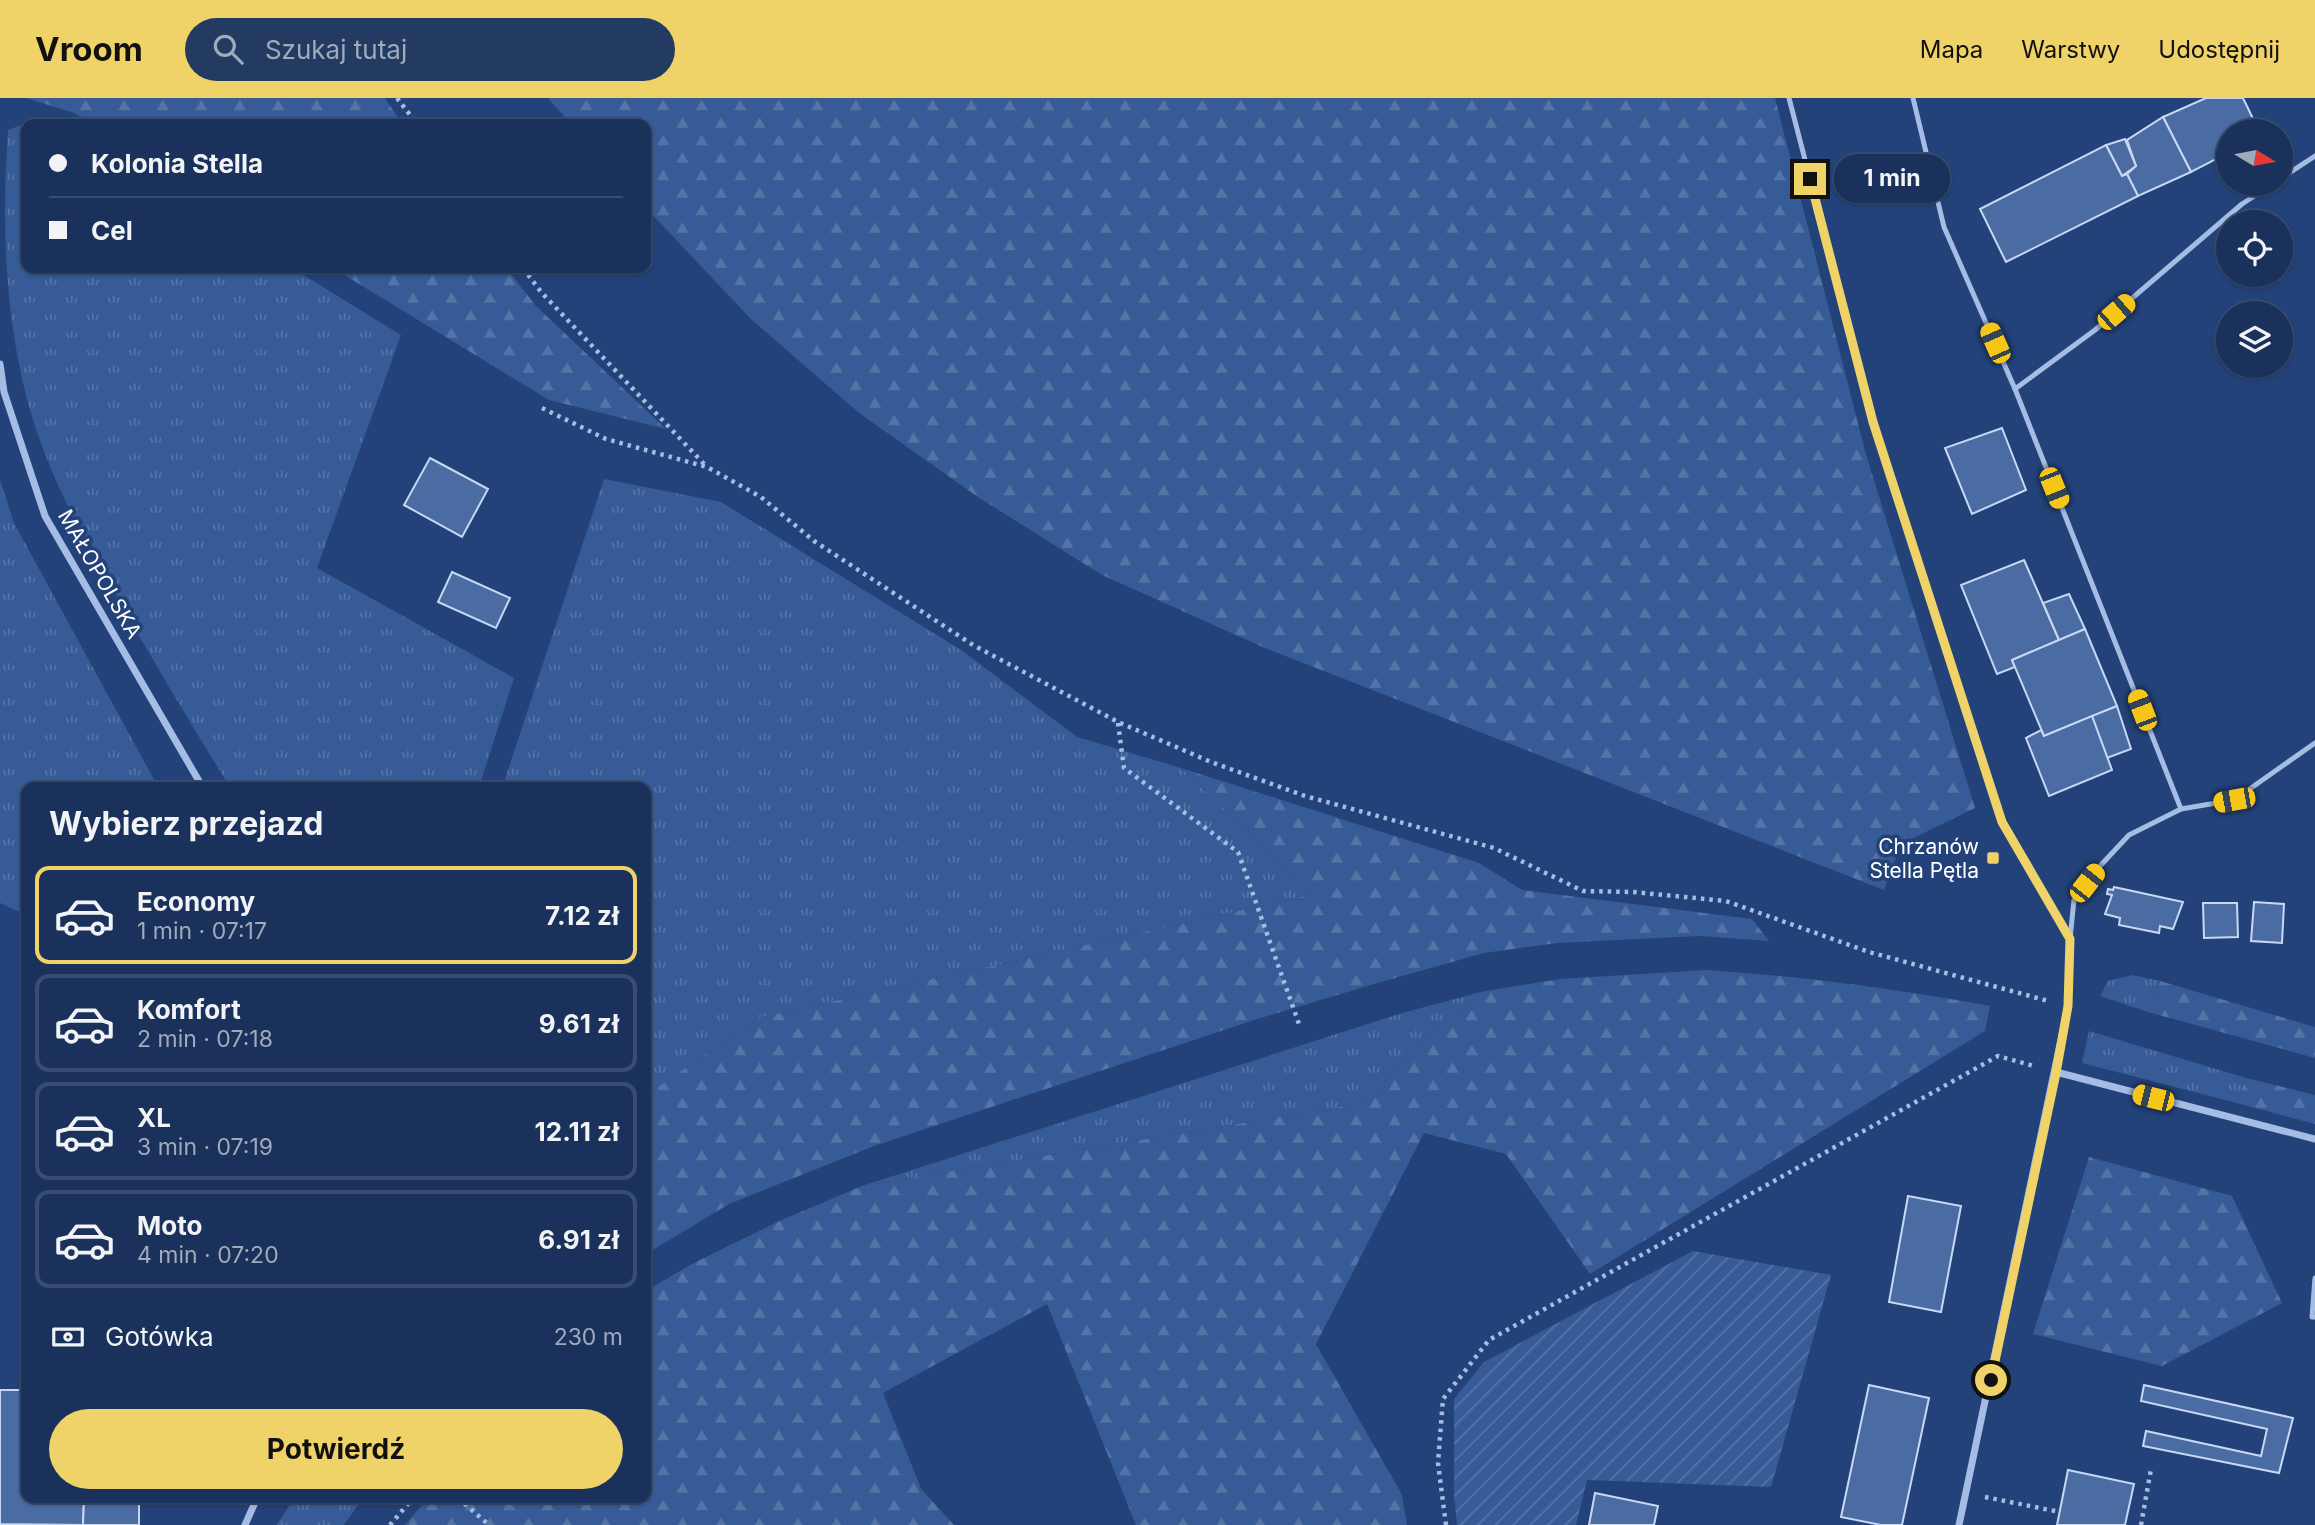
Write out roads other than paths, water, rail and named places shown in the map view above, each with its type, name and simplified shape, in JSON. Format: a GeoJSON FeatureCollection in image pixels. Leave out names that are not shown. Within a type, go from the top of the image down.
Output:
{"type":"FeatureCollection","features":[{"type":"Feature","properties":{"kind":"street","name":"MAŁOPOLSKA"},"geometry":{"type":"LineString","coordinates":[[0,364],[4,392],[45,516],[200,782]]}},
{"type":"Feature","properties":{"kind":"street"},"geometry":{"type":"LineString","coordinates":[[1959,1525],[2068,1006],[2070,939],[2002,822]]}},
{"type":"Feature","properties":{"kind":"street"},"geometry":{"type":"LineString","coordinates":[[2056,1073],[2315,1139]]}},
{"type":"Feature","properties":{"kind":"street"},"geometry":{"type":"LineString","coordinates":[[245,1525],[255,1503]]}},
{"type":"Feature","properties":{"kind":"lane"},"geometry":{"type":"LineString","coordinates":[[1789,98],[1873,422],[2002,822]]}},
{"type":"Feature","properties":{"kind":"lane"},"geometry":{"type":"LineString","coordinates":[[1913,98],[1944,227],[2015,389],[2181,809]]}},
{"type":"Feature","properties":{"kind":"lane"},"geometry":{"type":"LineString","coordinates":[[2293,170],[2315,156]]}},
{"type":"Feature","properties":{"kind":"lane"},"geometry":{"type":"LineString","coordinates":[[2015,389],[2095,330],[2254,196]]}},
{"type":"Feature","properties":{"kind":"lane"},"geometry":{"type":"LineString","coordinates":[[2070,939],[2074,900],[2100,866],[2129,835],[2181,809],[2234,800],[2315,743]]}},
{"type":"Feature","properties":{"kind":"lane"},"geometry":{"type":"LineString","coordinates":[[2315,1278],[2312,1317],[2315,1317]]}},
{"type":"Feature","properties":{"kind":"place","name":"Chrzanów Stella Pętla"},"geometry":{"type":"Point","coordinates":[1993,858]}}]}
